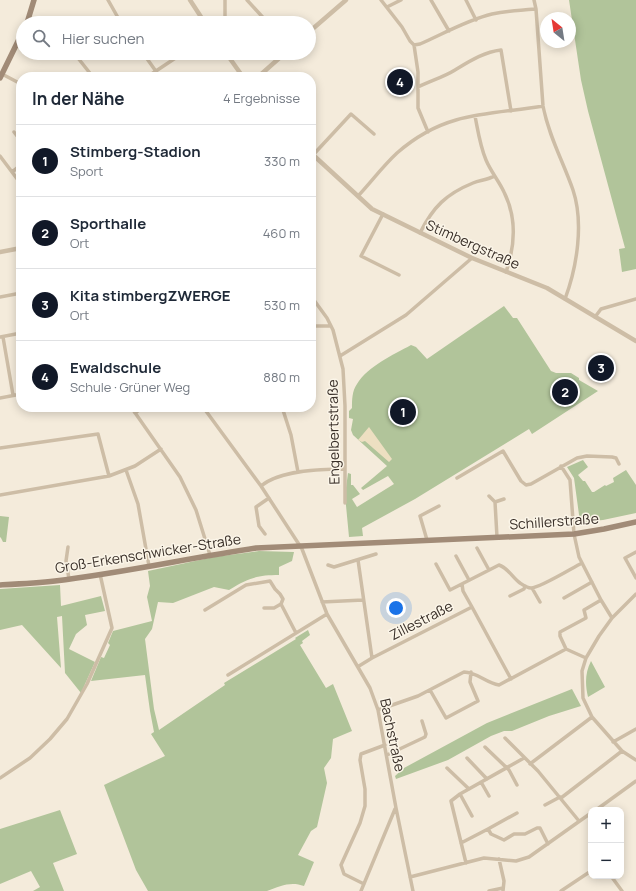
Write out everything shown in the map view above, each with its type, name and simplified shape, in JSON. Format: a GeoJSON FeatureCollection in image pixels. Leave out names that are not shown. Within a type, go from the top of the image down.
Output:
{"type":"FeatureCollection","features":[{"type":"Feature","properties":{"kind":"main road"},"geometry":{"type":"LineString","coordinates":[[30,16],[34,0]]}},
{"type":"Feature","properties":{"kind":"main road"},"geometry":{"type":"LineString","coordinates":[[1,76],[16,45]]}},
{"type":"Feature","properties":{"kind":"main road","name":"Schillerstraße"},"geometry":{"type":"LineString","coordinates":[[300,546],[574,534],[636,522]]}},
{"type":"Feature","properties":{"kind":"main road","name":"Groß-Erkenschwicker-Straße"},"geometry":{"type":"LineString","coordinates":[[0,585],[69,579],[256,548],[300,546]]}},
{"type":"Feature","properties":{"kind":"street"},"geometry":{"type":"LineString","coordinates":[[108,0],[118,16]]}},
{"type":"Feature","properties":{"kind":"street"},"geometry":{"type":"LineString","coordinates":[[190,0],[200,16]]}},
{"type":"Feature","properties":{"kind":"street"},"geometry":{"type":"LineString","coordinates":[[225,0],[225,16]]}},
{"type":"Feature","properties":{"kind":"street"},"geometry":{"type":"LineString","coordinates":[[247,0],[262,16]]}},
{"type":"Feature","properties":{"kind":"street"},"geometry":{"type":"LineString","coordinates":[[316,26],[346,0]]}},
{"type":"Feature","properties":{"kind":"street"},"geometry":{"type":"LineString","coordinates":[[380,0],[387,7],[414,45],[418,72],[418,108],[428,132]]}},
{"type":"Feature","properties":{"kind":"street"},"geometry":{"type":"LineString","coordinates":[[387,7],[401,0]]}},
{"type":"Feature","properties":{"kind":"street"},"geometry":{"type":"LineString","coordinates":[[431,0],[449,31]]}},
{"type":"Feature","properties":{"kind":"street"},"geometry":{"type":"LineString","coordinates":[[466,0],[476,20]]}},
{"type":"Feature","properties":{"kind":"street"},"geometry":{"type":"LineString","coordinates":[[534,0],[536,9],[543,106],[550,136],[564,165],[574,192],[577,211],[578,242],[573,272],[565,299]]}},
{"type":"Feature","properties":{"kind":"street"},"geometry":{"type":"LineString","coordinates":[[414,45],[420,44],[491,14],[536,9]]}},
{"type":"Feature","properties":{"kind":"street"},"geometry":{"type":"LineString","coordinates":[[418,87],[492,51],[501,50],[511,111]]}},
{"type":"Feature","properties":{"kind":"street"},"geometry":{"type":"LineString","coordinates":[[80,60],[89,72]]}},
{"type":"Feature","properties":{"kind":"street"},"geometry":{"type":"LineString","coordinates":[[148,60],[155,70]]}},
{"type":"Feature","properties":{"kind":"street"},"geometry":{"type":"LineString","coordinates":[[153,72],[171,60]]}},
{"type":"Feature","properties":{"kind":"street"},"geometry":{"type":"LineString","coordinates":[[231,60],[239,72]]}},
{"type":"Feature","properties":{"kind":"street"},"geometry":{"type":"LineString","coordinates":[[264,72],[278,60]]}},
{"type":"Feature","properties":{"kind":"street"},"geometry":{"type":"LineString","coordinates":[[1,76],[16,82]]}},
{"type":"Feature","properties":{"kind":"street"},"geometry":{"type":"LineString","coordinates":[[358,196],[397,153],[412,141],[428,132],[455,120],[543,106]]}},
{"type":"Feature","properties":{"kind":"street"},"geometry":{"type":"LineString","coordinates":[[316,150],[351,114],[374,134]]}},
{"type":"Feature","properties":{"kind":"street"},"geometry":{"type":"LineString","coordinates":[[475,116],[480,144],[486,162],[509,202],[514,226],[512,256],[506,272]]}},
{"type":"Feature","properties":{"kind":"street"},"geometry":{"type":"LineString","coordinates":[[0,156],[16,177]]}},
{"type":"Feature","properties":{"kind":"street","name":"Stimbergstraße"},"geometry":{"type":"LineString","coordinates":[[316,158],[372,209],[472,258],[547,288],[636,340]]}},
{"type":"Feature","properties":{"kind":"street"},"geometry":{"type":"LineString","coordinates":[[12,172],[16,168]]}},
{"type":"Feature","properties":{"kind":"street"},"geometry":{"type":"LineString","coordinates":[[420,233],[432,213],[442,201],[452,193],[494,176]]}},
{"type":"Feature","properties":{"kind":"street"},"geometry":{"type":"LineString","coordinates":[[383,214],[361,256],[399,275]]}},
{"type":"Feature","properties":{"kind":"street"},"geometry":{"type":"LineString","coordinates":[[0,252],[16,249]]}},
{"type":"Feature","properties":{"kind":"street"},"geometry":{"type":"LineString","coordinates":[[340,356],[406,316],[472,258]]}},
{"type":"Feature","properties":{"kind":"street"},"geometry":{"type":"LineString","coordinates":[[0,297],[16,295]]}},
{"type":"Feature","properties":{"kind":"street"},"geometry":{"type":"LineString","coordinates":[[595,317],[601,309],[636,299]]}},
{"type":"Feature","properties":{"kind":"street","name":"Engelbertstraße"},"geometry":{"type":"LineString","coordinates":[[316,303],[327,318],[333,330],[340,356],[344,380],[345,503]]}},
{"type":"Feature","properties":{"kind":"street"},"geometry":{"type":"LineString","coordinates":[[316,326],[330,326]]}},
{"type":"Feature","properties":{"kind":"street"},"geometry":{"type":"LineString","coordinates":[[13,395],[1,337],[16,334]]}},
{"type":"Feature","properties":{"kind":"street"},"geometry":{"type":"LineString","coordinates":[[0,398],[16,395]]}},
{"type":"Feature","properties":{"kind":"street","name":"Bachstraße"},"geometry":{"type":"LineString","coordinates":[[207,412],[261,486],[300,546],[309,564],[327,614],[335,630],[359,666],[370,688],[378,710],[413,891]]}},
{"type":"Feature","properties":{"kind":"street"},"geometry":{"type":"LineString","coordinates":[[284,412],[291,435],[298,472]]}},
{"type":"Feature","properties":{"kind":"street"},"geometry":{"type":"LineString","coordinates":[[135,413],[180,477],[196,510],[210,555]]}},
{"type":"Feature","properties":{"kind":"street"},"geometry":{"type":"LineString","coordinates":[[0,448],[98,434],[109,476]]}},
{"type":"Feature","properties":{"kind":"street"},"geometry":{"type":"LineString","coordinates":[[0,495],[109,476],[135,466],[160,449]]}},
{"type":"Feature","properties":{"kind":"street"},"geometry":{"type":"LineString","coordinates":[[457,478],[503,452],[521,481],[526,485],[531,484],[577,458],[586,456],[612,457],[616,458],[619,464]]}},
{"type":"Feature","properties":{"kind":"street"},"geometry":{"type":"LineString","coordinates":[[561,466],[570,480],[574,534],[577,549],[582,563],[612,618]]}},
{"type":"Feature","properties":{"kind":"street"},"geometry":{"type":"LineString","coordinates":[[261,486],[277,477],[298,472],[345,469]]}},
{"type":"Feature","properties":{"kind":"street"},"geometry":{"type":"LineString","coordinates":[[126,470],[138,504],[149,566]]}},
{"type":"Feature","properties":{"kind":"street","name":"Schillerstraße"},"geometry":{"type":"LineString","coordinates":[[489,496],[495,502],[497,537]]}},
{"type":"Feature","properties":{"kind":"street"},"geometry":{"type":"LineString","coordinates":[[265,534],[259,526],[256,507],[269,498]]}},
{"type":"Feature","properties":{"kind":"street","name":"Schillerstraße"},"geometry":{"type":"LineString","coordinates":[[495,502],[504,499]]}},
{"type":"Feature","properties":{"kind":"street"},"geometry":{"type":"LineString","coordinates":[[427,540],[420,516],[439,506]]}},
{"type":"Feature","properties":{"kind":"street"},"geometry":{"type":"LineString","coordinates":[[68,547],[66,561],[69,579]]}},
{"type":"Feature","properties":{"kind":"street"},"geometry":{"type":"LineString","coordinates":[[477,548],[489,570]]}},
{"type":"Feature","properties":{"kind":"street"},"geometry":{"type":"LineString","coordinates":[[636,552],[625,558],[636,578]]}},
{"type":"Feature","properties":{"kind":"street"},"geometry":{"type":"LineString","coordinates":[[328,566],[334,567],[376,554]]}},
{"type":"Feature","properties":{"kind":"street"},"geometry":{"type":"LineString","coordinates":[[456,556],[469,580]]}},
{"type":"Feature","properties":{"kind":"street"},"geometry":{"type":"LineString","coordinates":[[358,560],[372,658]]}},
{"type":"Feature","properties":{"kind":"street"},"geometry":{"type":"LineString","coordinates":[[540,602],[532,588],[582,563]]}},
{"type":"Feature","properties":{"kind":"street","name":"Zillestraße"},"geometry":{"type":"LineString","coordinates":[[436,564],[450,590],[498,564],[505,567],[518,582],[532,588]]}},
{"type":"Feature","properties":{"kind":"street"},"geometry":{"type":"LineString","coordinates":[[0,778],[30,758],[50,739],[67,719],[87,684],[112,628],[100,574]]}},
{"type":"Feature","properties":{"kind":"street"},"geometry":{"type":"LineString","coordinates":[[205,610],[246,585],[270,580],[283,599],[281,604],[274,608],[264,608]]}},
{"type":"Feature","properties":{"kind":"street"},"geometry":{"type":"LineString","coordinates":[[564,598],[592,582]]}},
{"type":"Feature","properties":{"kind":"street","name":"Zillestraße"},"geometry":{"type":"LineString","coordinates":[[359,666],[472,607],[463,591],[462,584]]}},
{"type":"Feature","properties":{"kind":"street"},"geometry":{"type":"LineString","coordinates":[[510,596],[524,589],[525,586]]}},
{"type":"Feature","properties":{"kind":"street"},"geometry":{"type":"LineString","coordinates":[[636,594],[612,618],[599,636],[586,658],[582,671],[583,694],[587,708],[592,717],[622,751],[636,760]]}},
{"type":"Feature","properties":{"kind":"street"},"geometry":{"type":"LineString","coordinates":[[322,602],[363,600]]}},
{"type":"Feature","properties":{"kind":"street"},"geometry":{"type":"LineString","coordinates":[[586,658],[566,649],[560,636],[560,632],[586,618],[584,610],[601,600]]}},
{"type":"Feature","properties":{"kind":"street"},"geometry":{"type":"LineString","coordinates":[[281,604],[296,633]]}},
{"type":"Feature","properties":{"kind":"street"},"geometry":{"type":"LineString","coordinates":[[472,607],[511,679]]}},
{"type":"Feature","properties":{"kind":"street"},"geometry":{"type":"LineString","coordinates":[[228,675],[327,614]]}},
{"type":"Feature","properties":{"kind":"street"},"geometry":{"type":"LineString","coordinates":[[378,710],[418,696],[460,674],[472,672],[491,684],[499,685],[566,649]]}},
{"type":"Feature","properties":{"kind":"street"},"geometry":{"type":"LineString","coordinates":[[430,690],[446,718],[478,701],[470,682],[472,672]]}},
{"type":"Feature","properties":{"kind":"street"},"geometry":{"type":"LineString","coordinates":[[530,764],[592,717]]}},
{"type":"Feature","properties":{"kind":"street"},"geometry":{"type":"LineString","coordinates":[[387,755],[425,737],[426,734],[422,721]]}},
{"type":"Feature","properties":{"kind":"street"},"geometry":{"type":"LineString","coordinates":[[613,742],[636,729]]}},
{"type":"Feature","properties":{"kind":"street"},"geometry":{"type":"LineString","coordinates":[[505,738],[538,771],[561,797],[579,821]]}},
{"type":"Feature","properties":{"kind":"street"},"geometry":{"type":"LineString","coordinates":[[364,884],[344,874],[341,865],[360,823],[365,806],[365,790],[360,760],[361,754],[385,745]]}},
{"type":"Feature","properties":{"kind":"street"},"geometry":{"type":"LineString","coordinates":[[485,747],[505,768],[509,770],[517,785]]}},
{"type":"Feature","properties":{"kind":"street"},"geometry":{"type":"LineString","coordinates":[[545,806],[561,797],[622,751]]}},
{"type":"Feature","properties":{"kind":"street"},"geometry":{"type":"LineString","coordinates":[[466,758],[486,778]]}},
{"type":"Feature","properties":{"kind":"street"},"geometry":{"type":"LineString","coordinates":[[466,863],[451,801],[469,788],[524,758]]}},
{"type":"Feature","properties":{"kind":"street"},"geometry":{"type":"LineString","coordinates":[[447,768],[469,788]]}},
{"type":"Feature","properties":{"kind":"street"},"geometry":{"type":"LineString","coordinates":[[600,807],[636,781]]}},
{"type":"Feature","properties":{"kind":"street"},"geometry":{"type":"LineString","coordinates":[[481,782],[489,796]]}},
{"type":"Feature","properties":{"kind":"street"},"geometry":{"type":"LineString","coordinates":[[460,794],[472,816]]}},
{"type":"Feature","properties":{"kind":"street"},"geometry":{"type":"LineString","coordinates":[[361,891],[396,808]]}},
{"type":"Feature","properties":{"kind":"street"},"geometry":{"type":"LineString","coordinates":[[461,844],[517,813]]}},
{"type":"Feature","properties":{"kind":"street"},"geometry":{"type":"LineString","coordinates":[[410,877],[484,858],[516,861],[529,857],[588,815]]}},
{"type":"Feature","properties":{"kind":"street"},"geometry":{"type":"LineString","coordinates":[[488,829],[491,834],[504,840],[514,834],[525,834],[540,828],[548,844]]}},
{"type":"Feature","properties":{"kind":"street"},"geometry":{"type":"LineString","coordinates":[[489,891],[503,889],[504,881],[499,859]]}},
{"type":"Feature","properties":{"kind":"street"},"geometry":{"type":"LineString","coordinates":[[561,891],[588,873]]}},
{"type":"Feature","properties":{"kind":"street"},"geometry":{"type":"LineString","coordinates":[[613,879],[622,891]]}},
{"type":"Feature","properties":{"kind":"green space"},"geometry":{"type":"Polygon","coordinates":[[[569,0],[636,0],[636,269],[622,272],[619,249],[625,248],[588,111],[576,47],[576,12],[571,12],[569,0]]]}},
{"type":"Feature","properties":{"kind":"green space"},"geometry":{"type":"Polygon","coordinates":[[[504,306],[513,318],[517,318],[551,371],[556,373],[571,373],[579,378],[579,380],[598,391],[532,434],[529,429],[415,499],[362,528],[363,536],[349,537],[345,495],[348,473],[351,474],[351,485],[353,485],[360,494],[352,499],[357,507],[394,484],[388,476],[363,490],[361,488],[387,466],[353,435],[351,430],[353,419],[349,418],[349,411],[352,408],[353,393],[357,384],[374,366],[411,345],[416,347],[427,359],[504,306]]]}},
{"type":"Feature","properties":{"kind":"green space"},"geometry":{"type":"Polygon","coordinates":[[[583,460],[588,467],[578,475],[583,481],[585,481],[592,492],[614,482],[613,478],[626,470],[636,485],[636,513],[603,520],[580,522],[574,478],[567,467],[583,460]]]}},
{"type":"Feature","properties":{"kind":"green space"},"geometry":{"type":"Polygon","coordinates":[[[0,516],[9,517],[6,542],[3,542],[0,537],[0,516]]]}},
{"type":"Feature","properties":{"kind":"green space"},"geometry":{"type":"Polygon","coordinates":[[[259,551],[294,552],[292,561],[279,567],[279,575],[253,578],[229,590],[214,587],[173,603],[158,602],[152,629],[145,639],[154,709],[159,730],[225,685],[224,683],[296,639],[295,638],[308,630],[310,635],[302,641],[303,643],[300,645],[326,688],[333,684],[352,731],[333,739],[331,758],[324,768],[327,783],[317,827],[311,831],[298,855],[314,862],[304,886],[290,884],[267,891],[148,891],[136,870],[104,785],[165,756],[151,734],[154,732],[145,675],[91,681],[101,657],[104,658],[110,645],[108,643],[113,631],[152,621],[147,597],[150,586],[148,571],[214,557],[259,551]]]}},
{"type":"Feature","properties":{"kind":"green space"},"geometry":{"type":"Polygon","coordinates":[[[60,585],[61,606],[101,596],[105,611],[85,615],[87,625],[76,634],[69,649],[95,662],[81,693],[65,673],[62,616],[57,617],[61,668],[22,625],[0,630],[0,589],[60,585]]]}},
{"type":"Feature","properties":{"kind":"green space"},"geometry":{"type":"Polygon","coordinates":[[[591,661],[605,687],[588,697],[586,679],[591,661]]]}},
{"type":"Feature","properties":{"kind":"green space"},"geometry":{"type":"Polygon","coordinates":[[[572,689],[581,706],[549,716],[512,731],[504,731],[491,736],[448,760],[396,779],[395,776],[404,768],[487,723],[572,689]]]}},
{"type":"Feature","properties":{"kind":"green space"},"geometry":{"type":"Polygon","coordinates":[[[60,810],[77,854],[53,863],[64,891],[33,891],[40,887],[31,871],[0,884],[0,829],[60,810]]]}},
{"type":"Feature","properties":{"kind":"shaded area"},"geometry":{"type":"Polygon","coordinates":[[[369,427],[392,459],[389,462],[365,441],[362,442],[358,440],[369,427]]]}},
{"type":"Feature","properties":{"kind":"place","name":"Ewaldschule"},"geometry":{"type":"Point","coordinates":[400,82]}},
{"type":"Feature","properties":{"kind":"place","name":"Kita stimbergZWERGE"},"geometry":{"type":"Point","coordinates":[601,368]}},
{"type":"Feature","properties":{"kind":"place","name":"Sporthalle"},"geometry":{"type":"Point","coordinates":[565,392]}},
{"type":"Feature","properties":{"kind":"place","name":"Stimberg-Stadion"},"geometry":{"type":"Point","coordinates":[403,412]}}]}
